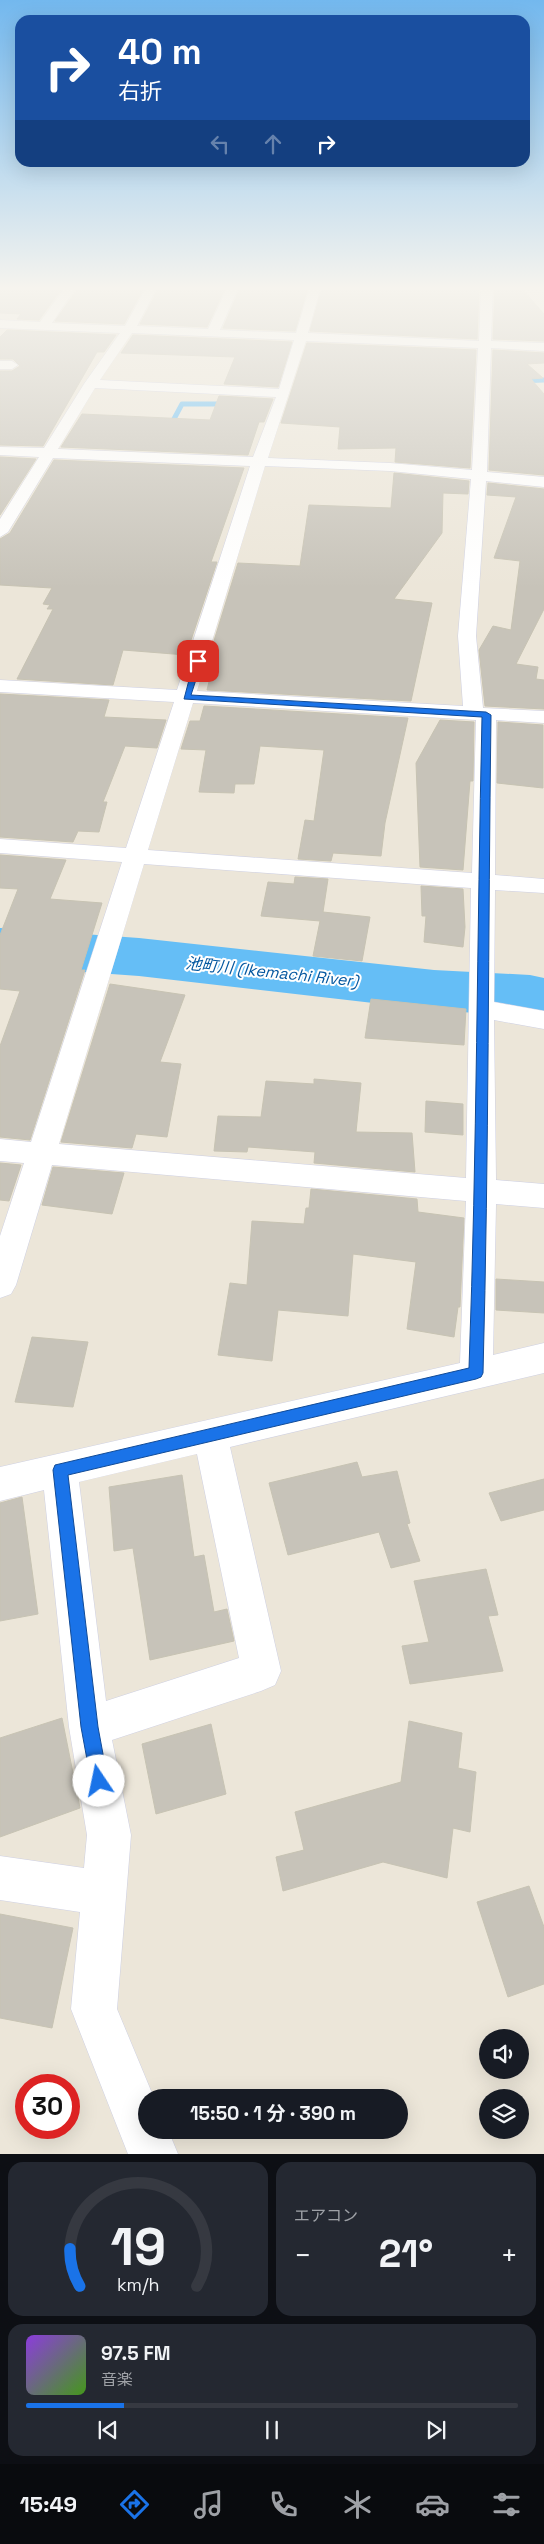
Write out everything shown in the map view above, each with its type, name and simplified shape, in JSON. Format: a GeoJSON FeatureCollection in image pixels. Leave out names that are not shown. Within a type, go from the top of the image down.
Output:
{"type":"FeatureCollection","features":[{"type":"Feature","properties":{"kind":"street"},"geometry":{"type":"LineString","coordinates":[[2,523],[89,387]]}},
{"type":"Feature","properties":{"kind":"street"},"geometry":{"type":"LineString","coordinates":[[145,387],[284,393]]}},
{"type":"Feature","properties":{"kind":"street"},"geometry":{"type":"LineString","coordinates":[[0,1285],[259,462],[286,387]]}},
{"type":"Feature","properties":{"kind":"street"},"geometry":{"type":"LineString","coordinates":[[476,1373],[482,1191],[481,1009],[485,882],[480,714],[467,636],[484,387]]}},
{"type":"Feature","properties":{"kind":"street"},"geometry":{"type":"LineString","coordinates":[[0,451],[390,467],[544,482]]}},
{"type":"Feature","properties":{"kind":"street"},"geometry":{"type":"LineString","coordinates":[[0,686],[544,717]]}},
{"type":"Feature","properties":{"kind":"street"},"geometry":{"type":"LineString","coordinates":[[0,846],[544,886]]}},
{"type":"Feature","properties":{"kind":"street"},"geometry":{"type":"LineString","coordinates":[[481,1009],[544,1020]]}},
{"type":"Feature","properties":{"kind":"street"},"geometry":{"type":"LineString","coordinates":[[0,1150],[544,1196]]}},
{"type":"Feature","properties":{"kind":"street"},"geometry":{"type":"LineString","coordinates":[[0,1484],[544,1358]]}},
{"type":"Feature","properties":{"kind":"street"},"geometry":{"type":"LineString","coordinates":[[89,1727],[261,1671],[210,1435]]}},
{"type":"Feature","properties":{"kind":"street"},"geometry":{"type":"LineString","coordinates":[[60,1470],[89,1727],[109,1835],[94,2009],[153,2154]]}},
{"type":"Feature","properties":{"kind":"street"},"geometry":{"type":"LineString","coordinates":[[0,1878],[104,1893]]}},
{"type":"Feature","properties":{"kind":"building"},"geometry":{"type":"Polygon","coordinates":[[[0,387],[77,387],[43,446],[0,445],[0,387]]]}},
{"type":"Feature","properties":{"kind":"building"},"geometry":{"type":"Polygon","coordinates":[[[293,387],[474,387],[470,468],[395,462],[396,448],[338,449],[340,427],[281,423],[293,387]]]}},
{"type":"Feature","properties":{"kind":"building"},"geometry":{"type":"Polygon","coordinates":[[[492,387],[538,387],[544,394],[544,475],[489,470],[492,387]]]}},
{"type":"Feature","properties":{"kind":"building"},"geometry":{"type":"Polygon","coordinates":[[[219,396],[273,399],[264,422],[259,422],[248,455],[61,447],[82,414],[210,420],[219,396]]]}},
{"type":"Feature","properties":{"kind":"building"},"geometry":{"type":"Polygon","coordinates":[[[0,457],[36,459],[0,515],[0,457]]]}},
{"type":"Feature","properties":{"kind":"building"},"geometry":{"type":"Polygon","coordinates":[[[54,460],[244,468],[211,562],[217,562],[186,655],[123,650],[113,685],[17,679],[53,609],[47,609],[50,605],[43,604],[52,588],[0,585],[0,539],[10,533],[54,460]]]}},
{"type":"Feature","properties":{"kind":"building"},"geometry":{"type":"Polygon","coordinates":[[[394,473],[469,481],[468,494],[443,493],[442,533],[394,599],[432,603],[411,701],[207,690],[215,657],[209,657],[238,563],[300,566],[309,505],[391,508],[394,473]]]}},
{"type":"Feature","properties":{"kind":"building"},"geometry":{"type":"Polygon","coordinates":[[[488,483],[544,489],[544,609],[516,664],[538,667],[536,679],[544,680],[544,709],[485,706],[479,650],[493,626],[511,630],[520,561],[494,558],[516,497],[487,495],[488,483]]]}},
{"type":"Feature","properties":{"kind":"building"},"geometry":{"type":"Polygon","coordinates":[[[0,694],[109,700],[104,717],[166,720],[157,748],[125,746],[103,802],[107,802],[99,832],[78,831],[73,842],[0,837],[0,694]]]}},
{"type":"Feature","properties":{"kind":"building"},"geometry":{"type":"Polygon","coordinates":[[[204,706],[408,718],[385,823],[381,856],[333,853],[331,861],[298,859],[305,820],[314,821],[324,750],[260,746],[254,784],[235,784],[234,793],[199,792],[206,750],[181,749],[190,721],[200,721],[204,706]]]}},
{"type":"Feature","properties":{"kind":"building"},"geometry":{"type":"Polygon","coordinates":[[[440,720],[474,722],[473,781],[470,781],[463,870],[420,867],[416,763],[440,720]]]}},
{"type":"Feature","properties":{"kind":"building"},"geometry":{"type":"Polygon","coordinates":[[[498,722],[543,725],[543,788],[497,783],[498,722]]]}},
{"type":"Feature","properties":{"kind":"building"},"geometry":{"type":"Polygon","coordinates":[[[0,855],[66,860],[50,899],[102,903],[81,970],[85,970],[30,1140],[0,1137],[0,1046],[20,991],[0,989],[0,935],[18,889],[0,888],[0,855]]]}},
{"type":"Feature","properties":{"kind":"building"},"geometry":{"type":"Polygon","coordinates":[[[295,877],[328,879],[323,912],[370,917],[362,961],[313,956],[320,921],[261,916],[268,882],[294,884],[295,877]]]}},
{"type":"Feature","properties":{"kind":"building"},"geometry":{"type":"Polygon","coordinates":[[[421,886],[463,889],[465,927],[463,947],[424,942],[426,916],[422,916],[421,886]]]}},
{"type":"Feature","properties":{"kind":"building"},"geometry":{"type":"Polygon","coordinates":[[[110,984],[185,995],[160,1062],[181,1064],[167,1137],[136,1134],[132,1148],[61,1142],[110,984]]]}},
{"type":"Feature","properties":{"kind":"building"},"geometry":{"type":"Polygon","coordinates":[[[371,999],[466,1009],[464,1045],[365,1038],[371,999]]]}},
{"type":"Feature","properties":{"kind":"building"},"geometry":{"type":"Polygon","coordinates":[[[314,1079],[361,1083],[356,1132],[412,1133],[415,1172],[314,1163],[315,1152],[248,1147],[247,1152],[214,1151],[218,1116],[261,1117],[266,1081],[314,1084],[314,1079]]]}},
{"type":"Feature","properties":{"kind":"building"},"geometry":{"type":"Polygon","coordinates":[[[426,1101],[463,1104],[463,1135],[425,1132],[426,1101]]]}},
{"type":"Feature","properties":{"kind":"building"},"geometry":{"type":"Polygon","coordinates":[[[0,1163],[21,1165],[9,1201],[0,1200],[0,1163]]]}},
{"type":"Feature","properties":{"kind":"building"},"geometry":{"type":"Polygon","coordinates":[[[53,1167],[124,1173],[112,1214],[42,1205],[53,1167]]]}},
{"type":"Feature","properties":{"kind":"building"},"geometry":{"type":"Polygon","coordinates":[[[311,1189],[417,1199],[418,1212],[464,1218],[460,1307],[458,1307],[454,1337],[407,1329],[416,1262],[353,1254],[348,1316],[278,1310],[272,1361],[218,1355],[230,1283],[247,1285],[252,1221],[304,1224],[306,1208],[309,1208],[311,1189]]]}},
{"type":"Feature","properties":{"kind":"building"},"geometry":{"type":"Polygon","coordinates":[[[496,1279],[544,1282],[544,1313],[496,1310],[496,1279]]]}},
{"type":"Feature","properties":{"kind":"building"},"geometry":{"type":"Polygon","coordinates":[[[32,1337],[88,1342],[73,1407],[15,1402],[32,1337]]]}},
{"type":"Feature","properties":{"kind":"building"},"geometry":{"type":"Polygon","coordinates":[[[357,1462],[362,1477],[397,1471],[410,1523],[407,1524],[420,1561],[391,1568],[379,1532],[288,1555],[269,1483],[357,1462]]]}},
{"type":"Feature","properties":{"kind":"building"},"geometry":{"type":"Polygon","coordinates":[[[182,1475],[194,1557],[204,1555],[214,1612],[227,1609],[234,1641],[150,1660],[133,1548],[114,1551],[109,1487],[182,1475]]]}},
{"type":"Feature","properties":{"kind":"building"},"geometry":{"type":"Polygon","coordinates":[[[544,1479],[544,1510],[501,1521],[489,1493],[544,1479]]]}},
{"type":"Feature","properties":{"kind":"building"},"geometry":{"type":"Polygon","coordinates":[[[22,1497],[38,1614],[0,1621],[0,1503],[22,1497]]]}},
{"type":"Feature","properties":{"kind":"building"},"geometry":{"type":"Polygon","coordinates":[[[486,1569],[498,1615],[488,1616],[503,1671],[410,1684],[402,1646],[429,1642],[414,1581],[486,1569]]]}},
{"type":"Feature","properties":{"kind":"building"},"geometry":{"type":"Polygon","coordinates":[[[62,1718],[80,1808],[0,1837],[0,1738],[62,1718]]]}},
{"type":"Feature","properties":{"kind":"building"},"geometry":{"type":"Polygon","coordinates":[[[409,1721],[462,1733],[458,1768],[476,1772],[470,1832],[453,1828],[447,1878],[383,1862],[283,1891],[276,1857],[304,1850],[295,1812],[401,1782],[409,1721]]]}},
{"type":"Feature","properties":{"kind":"building"},"geometry":{"type":"Polygon","coordinates":[[[211,1724],[226,1794],[156,1814],[142,1744],[211,1724]]]}},
{"type":"Feature","properties":{"kind":"building"},"geometry":{"type":"Polygon","coordinates":[[[529,1886],[544,1927],[544,1984],[508,1997],[477,1902],[529,1886]]]}},
{"type":"Feature","properties":{"kind":"building"},"geometry":{"type":"Polygon","coordinates":[[[0,1914],[73,1928],[52,2028],[0,2018],[0,1914]]]}},
{"type":"Feature","properties":{"kind":"waterway"},"geometry":{"type":"LineString","coordinates":[[167,432],[182,404],[231,404]]}},
{"type":"Feature","properties":{"kind":"waterway","name":"池町川 (Ikemachi River)"},"geometry":{"type":"LineString","coordinates":[[0,947],[139,957],[434,990],[530,996],[544,999]]}},
{"type":"Feature","properties":{"kind":"route"},"geometry":{"type":"LineString","coordinates":[[99,1781],[89,1727],[60,1470],[476,1373],[482,1191],[481,1009],[485,882],[486,715],[186,697],[198,661]]}}]}
